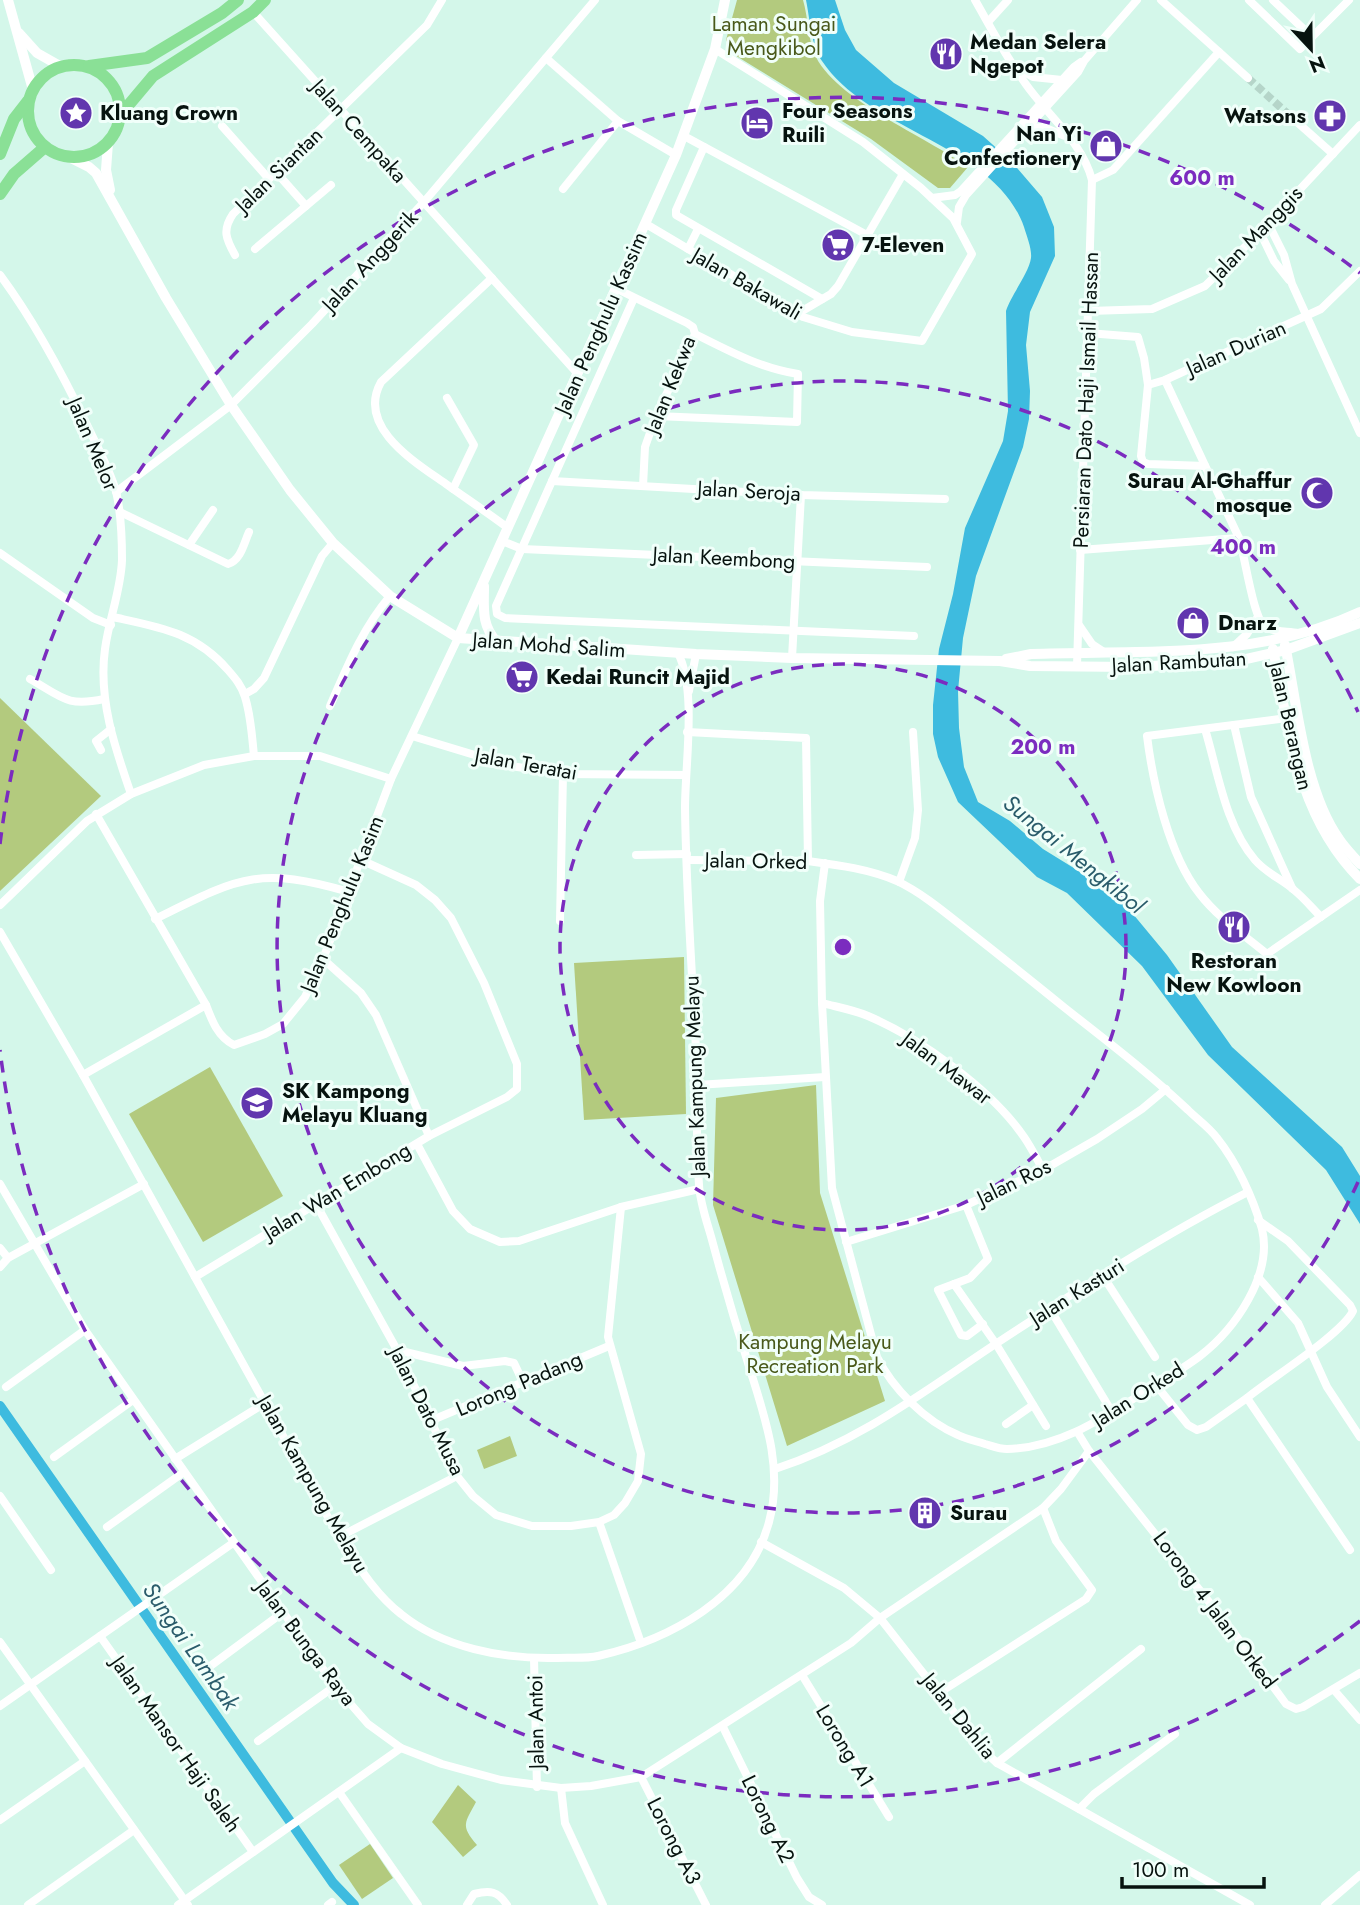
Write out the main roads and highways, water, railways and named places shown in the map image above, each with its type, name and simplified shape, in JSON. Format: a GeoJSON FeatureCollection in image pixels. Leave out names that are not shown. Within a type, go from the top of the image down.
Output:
{"type":"FeatureCollection","features":[{"type":"Feature","properties":{"kind":"highway"},"geometry":{"type":"LineString","coordinates":[[0,154],[14,119],[47,72],[60,66],[89,66],[147,58],[222,13],[238,0]]}},
{"type":"Feature","properties":{"kind":"highway"},"geometry":{"type":"LineString","coordinates":[[121,114],[153,76],[253,12],[265,0]]}},
{"type":"Feature","properties":{"kind":"highway"},"geometry":{"type":"LineString","coordinates":[[30,95],[29,124],[35,137],[45,148],[69,157],[95,152],[108,143],[117,130],[121,114],[110,80],[89,66]]}},
{"type":"Feature","properties":{"kind":"highway"},"geometry":{"type":"LineString","coordinates":[[0,194],[26,161],[45,148]]}},
{"type":"Feature","properties":{"kind":"water","name":"Sungai Mengkibol"},"geometry":{"type":"Polygon","coordinates":[[[806,0],[835,0],[845,30],[856,50],[894,83],[983,136],[1011,161],[1042,197],[1054,227],[1055,256],[1030,312],[1026,345],[1030,391],[1029,419],[1023,447],[976,576],[963,638],[958,691],[959,728],[964,767],[978,802],[1010,821],[1043,849],[1090,878],[1128,908],[1167,955],[1232,1047],[1342,1147],[1360,1176],[1360,1224],[1326,1170],[1208,1055],[1142,966],[1067,893],[1037,877],[958,802],[938,757],[933,734],[939,649],[953,594],[965,528],[1003,441],[1008,411],[1006,311],[1030,264],[1030,247],[1024,227],[1009,199],[987,176],[960,157],[869,105],[843,85],[818,55],[806,0]]]}},
{"type":"Feature","properties":{"kind":"waterway","name":"Sungai Lambak"},"geometry":{"type":"LineString","coordinates":[[0,1406],[333,1883],[354,1905]]}},
{"type":"Feature","properties":{"kind":"tunnel"},"geometry":{"type":"LineString","coordinates":[[1248,78],[1298,123]]}},
{"type":"Feature","properties":{"kind":"place","name":"Medan Selera Ngepot"},"geometry":{"type":"Point","coordinates":[946,54]}},
{"type":"Feature","properties":{"kind":"place","name":"Kluang Crown"},"geometry":{"type":"Point","coordinates":[76,113]}},
{"type":"Feature","properties":{"kind":"place","name":"Watsons"},"geometry":{"type":"Point","coordinates":[1330,116]}},
{"type":"Feature","properties":{"kind":"place","name":"Four Seasons Ruili"},"geometry":{"type":"Point","coordinates":[757,123]}},
{"type":"Feature","properties":{"kind":"place","name":"Nan Yi Confectionery"},"geometry":{"type":"Point","coordinates":[1106,146]}},
{"type":"Feature","properties":{"kind":"place","name":"7-Eleven"},"geometry":{"type":"Point","coordinates":[838,245]}},
{"type":"Feature","properties":{"kind":"place","name":"Surau Al-Ghaffur mosque"},"geometry":{"type":"Point","coordinates":[1317,493]}},
{"type":"Feature","properties":{"kind":"place","name":"Dnarz"},"geometry":{"type":"Point","coordinates":[1193,623]}},
{"type":"Feature","properties":{"kind":"place","name":"Kedai Runcit Majid"},"geometry":{"type":"Point","coordinates":[522,677]}},
{"type":"Feature","properties":{"kind":"place","name":"Restoran New Kowloon"},"geometry":{"type":"Point","coordinates":[1234,927]}},
{"type":"Feature","properties":{"kind":"place","name":"SK Kampong Melayu Kluang"},"geometry":{"type":"Point","coordinates":[257,1103]}},
{"type":"Feature","properties":{"kind":"place","name":"Surau"},"geometry":{"type":"Point","coordinates":[925,1513]}},
{"type":"Feature","properties":{"kind":"park label","name":"Laman Sungai Mengkibol"},"geometry":{"type":"Point","coordinates":[774,36]}},
{"type":"Feature","properties":{"kind":"park label","name":"Kampung Melayu Recreation Park"},"geometry":{"type":"Point","coordinates":[815,1354]}}]}
